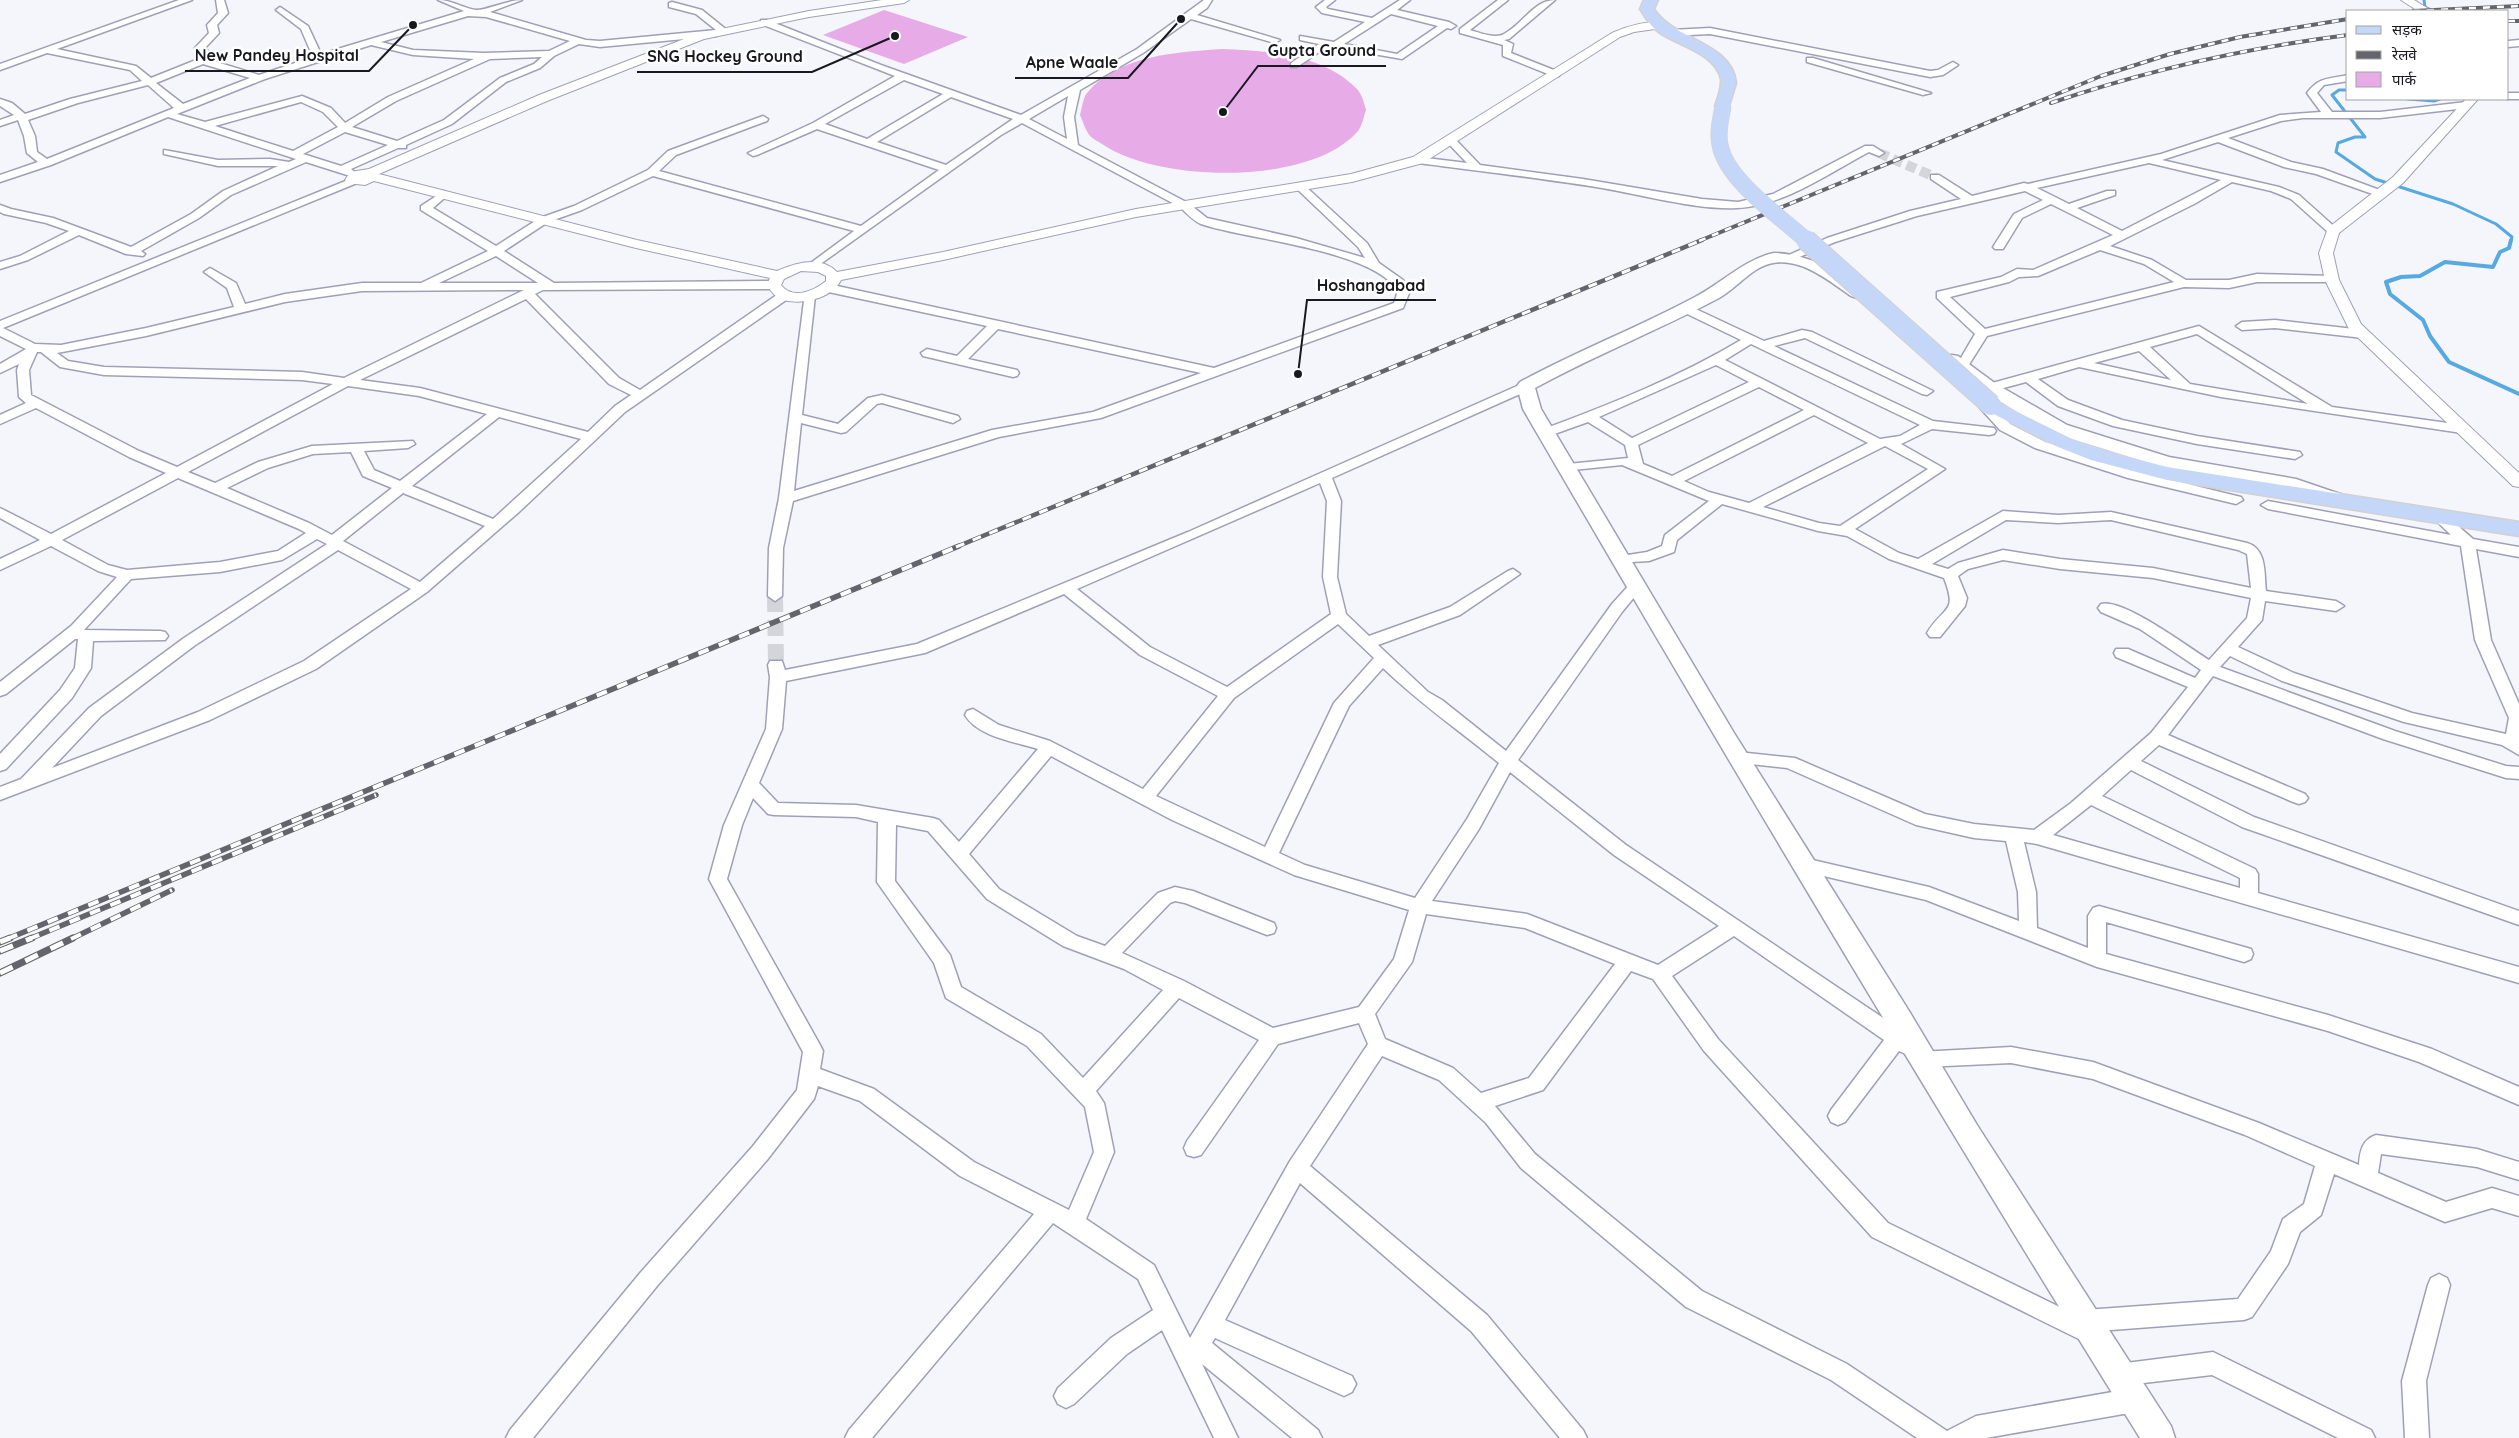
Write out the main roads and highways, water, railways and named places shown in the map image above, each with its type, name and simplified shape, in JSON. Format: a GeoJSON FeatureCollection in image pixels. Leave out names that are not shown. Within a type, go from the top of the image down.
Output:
{"type":"FeatureCollection","features":[{"type":"Feature","properties":{"kind":"main road"},"geometry":{"type":"LineString","coordinates":[[1651,0],[1647,9],[1652,21],[1671,34],[1714,57],[1728,76],[1728,88],[1722,106],[1716,140],[1724,160],[1739,180],[1991,397],[2060,429],[2166,462],[2296,485],[2343,501],[2519,529]]}},
{"type":"Feature","properties":{"kind":"main road"},"geometry":{"type":"LineString","coordinates":[[1991,397],[1961,368],[1923,336],[1819,268],[1799,260],[1776,257],[1760,261],[1725,288],[1560,366],[1526,386],[1532,409],[1568,468],[1635,587],[1923,1058],[1967,1134],[2159,1438]]}},
{"type":"Feature","properties":{"kind":"waterway"},"geometry":{"type":"LineString","coordinates":[[2424,0],[2425,7],[2431,10]]}},
{"type":"Feature","properties":{"kind":"waterway"},"geometry":{"type":"LineString","coordinates":[[2346,90],[2339,90],[2332,95],[2365,137],[2355,137],[2338,143],[2336,152],[2375,179],[2453,204],[2496,224],[2512,237],[2511,241]]}},
{"type":"Feature","properties":{"kind":"waterway"},"geometry":{"type":"LineString","coordinates":[[2421,100],[2437,100]]}},
{"type":"Feature","properties":{"kind":"waterway"},"geometry":{"type":"LineString","coordinates":[[2511,240],[2509,248],[2500,252],[2493,267],[2445,262],[2420,276],[2401,277],[2386,282],[2390,294],[2423,320],[2430,336],[2449,362],[2519,394]]}},
{"type":"Feature","properties":{"kind":"tunnel"},"geometry":{"type":"LineString","coordinates":[[1879,153],[1935,177]]}},
{"type":"Feature","properties":{"kind":"tunnel"},"geometry":{"type":"LineString","coordinates":[[775,596],[776,665]]}},
{"type":"Feature","properties":{"kind":"railway"},"geometry":{"type":"LineString","coordinates":[[2434,10],[2519,6]]}},
{"type":"Feature","properties":{"kind":"railway"},"geometry":{"type":"LineString","coordinates":[[1699,241],[2101,76],[2170,54],[2240,37],[2346,19]]}},
{"type":"Feature","properties":{"kind":"railway"},"geometry":{"type":"LineString","coordinates":[[2509,21],[2519,21]]}},
{"type":"Feature","properties":{"kind":"railway"},"geometry":{"type":"LineString","coordinates":[[2051,103],[2161,70],[2272,46],[2346,35]]}},
{"type":"Feature","properties":{"kind":"railway"},"geometry":{"type":"LineString","coordinates":[[956,547],[1702,240]]}},
{"type":"Feature","properties":{"kind":"railway"},"geometry":{"type":"LineString","coordinates":[[7,939],[959,546]]}},
{"type":"Feature","properties":{"kind":"railway"},"geometry":{"type":"LineString","coordinates":[[29,939],[376,795]]}},
{"type":"Feature","properties":{"kind":"railway"},"geometry":{"type":"LineString","coordinates":[[71,939],[172,890]]}},
{"type":"Feature","properties":{"kind":"railway"},"geometry":{"type":"LineString","coordinates":[[0,942],[10,938]]}},
{"type":"Feature","properties":{"kind":"railway"},"geometry":{"type":"LineString","coordinates":[[0,951],[32,938]]}},
{"type":"Feature","properties":{"kind":"railway"},"geometry":{"type":"LineString","coordinates":[[0,973],[73,938]]}},
{"type":"Feature","properties":{"kind":"place","name":"Apne Waale"},"geometry":{"type":"Point","coordinates":[1181,19]}},
{"type":"Feature","properties":{"kind":"place","name":"New Pandey Hospital"},"geometry":{"type":"Point","coordinates":[413,25]}},
{"type":"Feature","properties":{"kind":"place","name":"SNG Hockey Ground"},"geometry":{"type":"Point","coordinates":[895,36]}},
{"type":"Feature","properties":{"kind":"place","name":"Gupta Ground"},"geometry":{"type":"Point","coordinates":[1223,112]}},
{"type":"Feature","properties":{"kind":"place","name":"Hoshangabad"},"geometry":{"type":"Point","coordinates":[1298,374]}}]}
